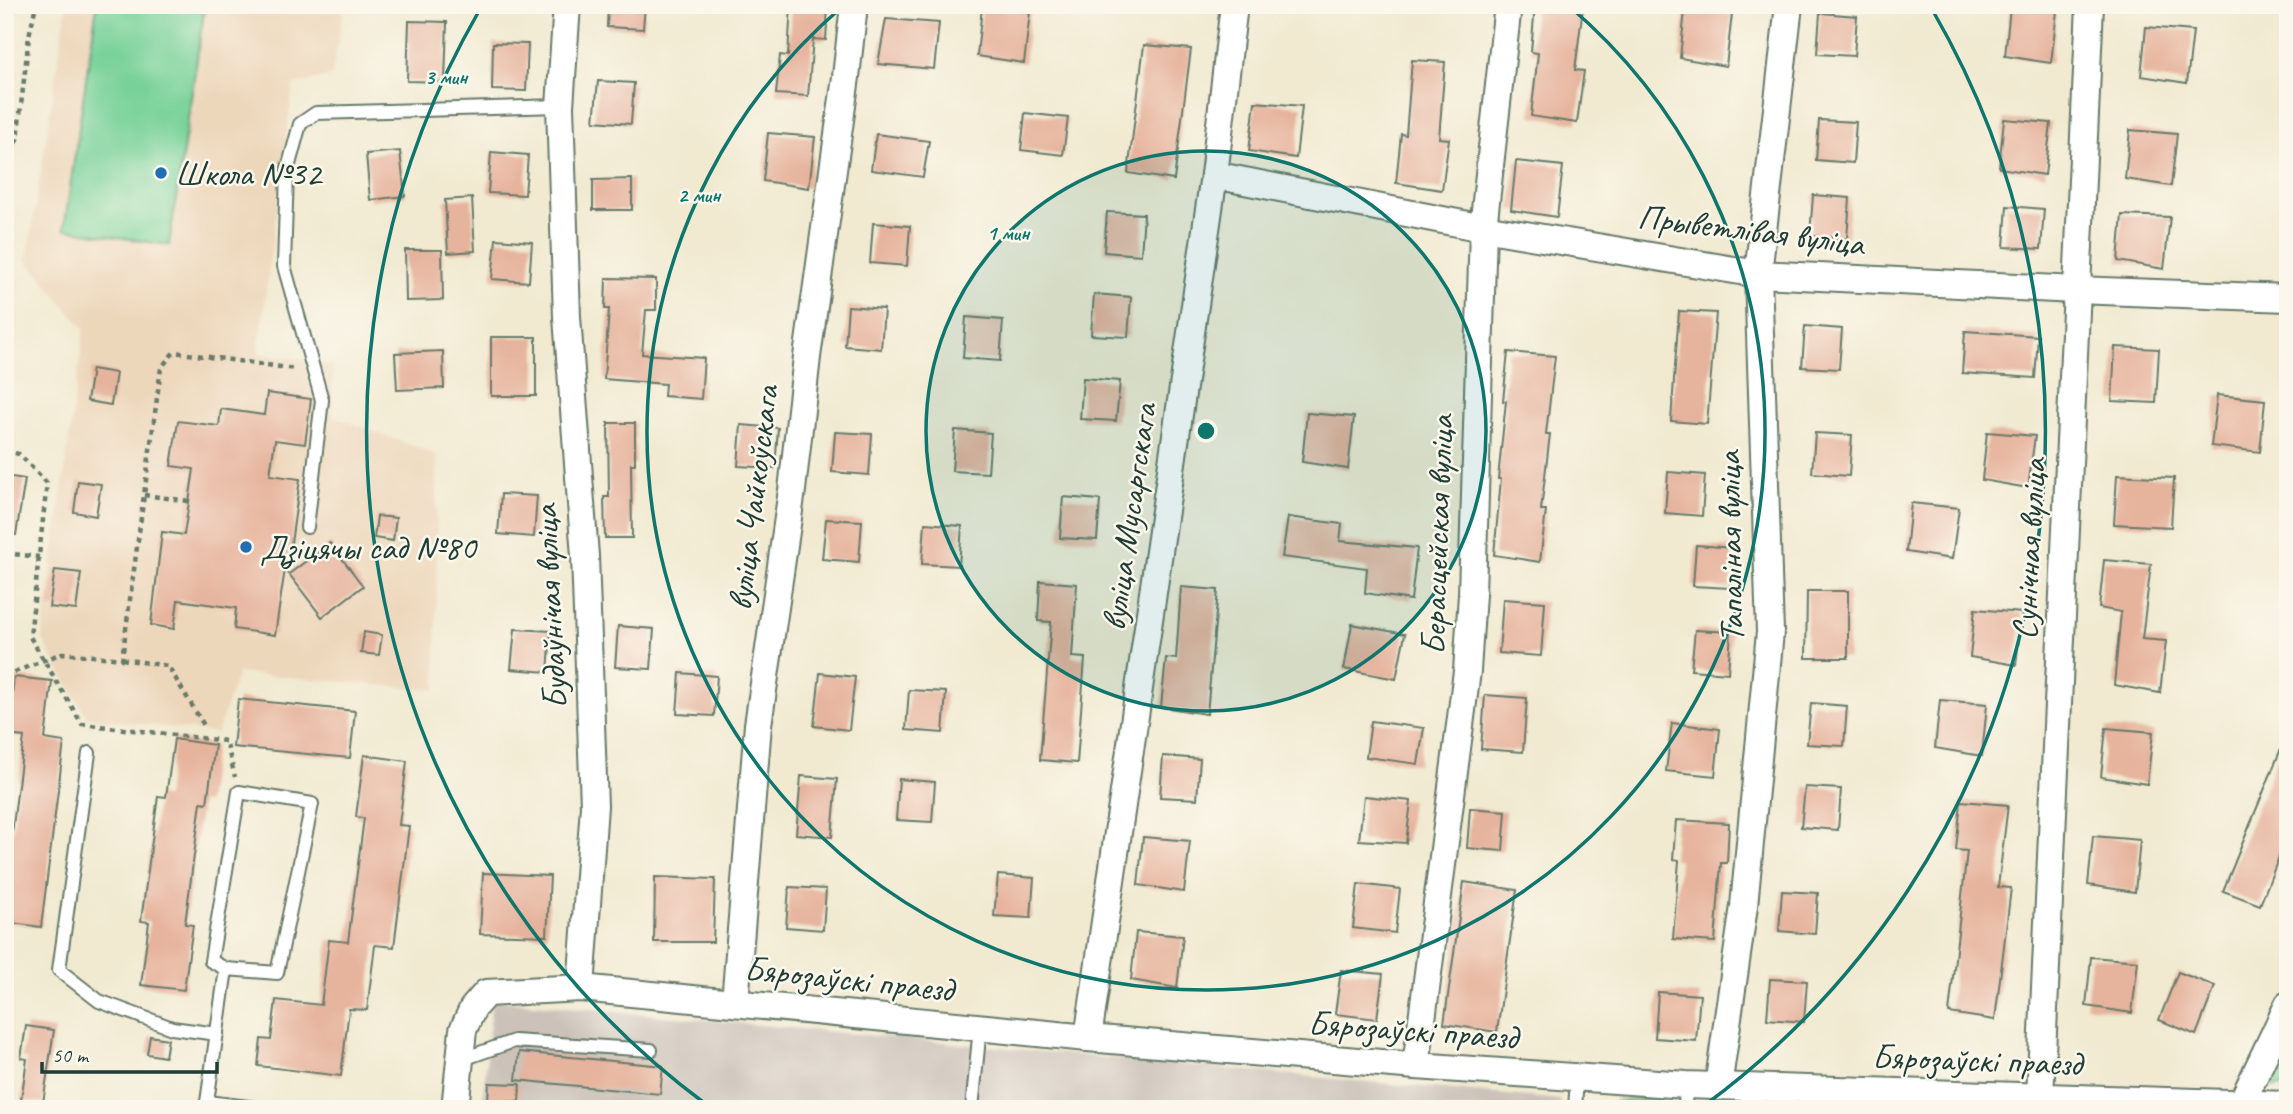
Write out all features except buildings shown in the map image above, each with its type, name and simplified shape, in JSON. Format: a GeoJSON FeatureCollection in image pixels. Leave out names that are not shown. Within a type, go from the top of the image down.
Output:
{"type":"FeatureCollection","features":[{"type":"Feature","properties":{"kind":"street","name":"Будаўнічая вуліца"},"geometry":{"type":"LineString","coordinates":[[566,5],[560,106],[567,317],[584,556],[594,806],[581,988]]}},
{"type":"Feature","properties":{"kind":"street","name":"вуліца Чайкоўскага"},"geometry":{"type":"LineString","coordinates":[[735,1002],[758,725],[792,490],[853,5]]}},
{"type":"Feature","properties":{"kind":"street","name":"вуліца Мусаргскага"},"geometry":{"type":"LineString","coordinates":[[1088,1038],[1214,175],[1234,5]]}},
{"type":"Feature","properties":{"kind":"street","name":"Берасцейская вуліца"},"geometry":{"type":"LineString","coordinates":[[1416,1066],[1467,671],[1472,594],[1483,228],[1508,5]]}},
{"type":"Feature","properties":{"kind":"street","name":"Тапаліная вуліца"},"geometry":{"type":"LineString","coordinates":[[1718,1087],[1744,906],[1770,632],[1758,274],[1789,5]]}},
{"type":"Feature","properties":{"kind":"street","name":"Сунічная вуліца"},"geometry":{"type":"LineString","coordinates":[[2040,1097],[2090,5]]}},
{"type":"Feature","properties":{"kind":"street","name":"Прыветлівая вуліца"},"geometry":{"type":"LineString","coordinates":[[1214,175],[1483,228],[1758,274],[2288,298]]}},
{"type":"Feature","properties":{"kind":"street","name":"Бярозаўскі праезд"},"geometry":{"type":"LineString","coordinates":[[581,988],[1088,1038],[1577,1077],[1685,1097],[1718,1087],[2240,1106],[2288,1105]]}},
{"type":"Feature","properties":{"kind":"street"},"geometry":{"type":"LineString","coordinates":[[455,1109],[463,1030],[474,1008],[486,993],[581,988]]}},
{"type":"Feature","properties":{"kind":"street"},"geometry":{"type":"LineString","coordinates":[[2240,1106],[2288,1005]]}},
{"type":"Feature","properties":{"kind":"street"},"geometry":{"type":"LineString","coordinates":[[2040,1097],[2074,1109]]}},
{"type":"Feature","properties":{"kind":"lane"},"geometry":{"type":"LineString","coordinates":[[307,527],[321,400],[284,267],[287,172],[300,124],[316,113],[560,106]]}},
{"type":"Feature","properties":{"kind":"lane"},"geometry":{"type":"LineString","coordinates":[[89,753],[59,970],[99,1001],[172,1028],[217,1034]]}},
{"type":"Feature","properties":{"kind":"lane"},"geometry":{"type":"LineString","coordinates":[[239,792],[312,804],[277,972],[226,969],[211,961],[239,792]]}},
{"type":"Feature","properties":{"kind":"lane"},"geometry":{"type":"LineString","coordinates":[[226,969],[206,1105],[266,1109]]}},
{"type":"Feature","properties":{"kind":"lane"},"geometry":{"type":"LineString","coordinates":[[972,1109],[980,1027]]}},
{"type":"Feature","properties":{"kind":"lane"},"geometry":{"type":"LineString","coordinates":[[460,1060],[514,1041],[651,1049]]}},
{"type":"Feature","properties":{"kind":"lane"},"geometry":{"type":"LineString","coordinates":[[1575,1109],[1577,1077]]}},
{"type":"Feature","properties":{"kind":"path"},"geometry":{"type":"LineString","coordinates":[[5,160],[17,141],[29,36],[36,5]]}},
{"type":"Feature","properties":{"kind":"path"},"geometry":{"type":"LineString","coordinates":[[122,659],[161,368],[174,352],[313,371]]}},
{"type":"Feature","properties":{"kind":"path"},"geometry":{"type":"LineString","coordinates":[[5,451],[19,454],[47,484],[30,637],[82,724],[226,741],[239,792]]}},
{"type":"Feature","properties":{"kind":"path"},"geometry":{"type":"LineString","coordinates":[[144,495],[189,501]]}},
{"type":"Feature","properties":{"kind":"path"},"geometry":{"type":"LineString","coordinates":[[5,553],[39,557]]}},
{"type":"Feature","properties":{"kind":"path"},"geometry":{"type":"LineString","coordinates":[[5,676],[62,653],[168,666],[205,727]]}},
{"type":"Feature","properties":{"kind":"shaded area","name":"Дзіцячы сад №80"},"geometry":{"type":"Polygon","coordinates":[[[67,5],[344,5],[332,76],[293,85],[258,353],[333,365],[332,416],[437,455],[436,690],[238,673],[217,733],[87,717],[52,657],[42,638],[84,329],[27,260],[67,5]]]}},
{"type":"Feature","properties":{"kind":"shaded area"},"geometry":{"type":"Polygon","coordinates":[[[492,1000],[1561,1100],[1560,1109],[482,1109],[492,1000]]]}},
{"type":"Feature","properties":{"kind":"green space"},"geometry":{"type":"Polygon","coordinates":[[[97,5],[205,5],[169,245],[64,229],[97,5]]]}},
{"type":"Feature","properties":{"kind":"green space"},"geometry":{"type":"Polygon","coordinates":[[[2288,1036],[2288,1087],[2264,1087],[2288,1036]]]}},
{"type":"Feature","properties":{"kind":"green space"},"geometry":{"type":"Polygon","coordinates":[[[1648,1097],[1663,1100],[1663,1109],[1610,1109],[1616,1102],[1648,1097]]]}},
{"type":"Feature","properties":{"kind":"place","name":"Школа №32"},"geometry":{"type":"Point","coordinates":[161,173]}},
{"type":"Feature","properties":{"kind":"place","name":"Дзіцячы сад №80"},"geometry":{"type":"Point","coordinates":[246,547]}}]}
